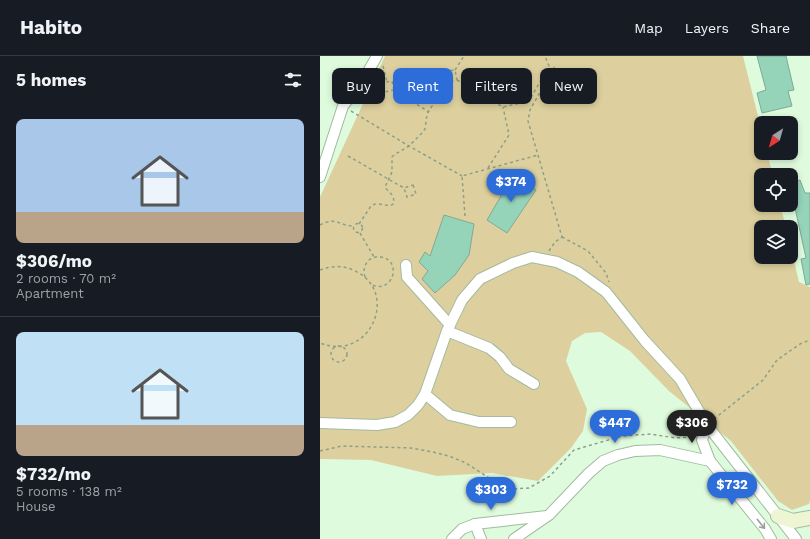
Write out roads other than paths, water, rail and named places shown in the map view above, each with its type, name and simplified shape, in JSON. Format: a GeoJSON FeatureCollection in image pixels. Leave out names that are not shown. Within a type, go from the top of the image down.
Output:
{"type":"FeatureCollection","features":[{"type":"Feature","properties":{"kind":"main road"},"geometry":{"type":"LineString","coordinates":[[778,516],[793,521],[810,518]]}},
{"type":"Feature","properties":{"kind":"street"},"geometry":{"type":"LineString","coordinates":[[320,178],[343,106],[379,59]]}},
{"type":"Feature","properties":{"kind":"street"},"geometry":{"type":"LineString","coordinates":[[320,423],[377,425],[395,422],[408,415],[418,405],[425,394],[449,328],[462,300],[480,279],[513,263],[532,257],[557,262],[578,272],[606,292],[645,341],[680,379],[707,425],[796,539]]}},
{"type":"Feature","properties":{"kind":"street"},"geometry":{"type":"LineString","coordinates":[[406,265],[407,277],[449,328],[489,348],[500,357],[509,369],[534,384]]}},
{"type":"Feature","properties":{"kind":"street"},"geometry":{"type":"LineString","coordinates":[[425,394],[450,415],[479,422],[511,422]]}},
{"type":"Feature","properties":{"kind":"street"},"geometry":{"type":"LineString","coordinates":[[707,425],[702,440],[710,461],[765,529],[771,539]]}},
{"type":"Feature","properties":{"kind":"street"},"geometry":{"type":"LineString","coordinates":[[514,539],[549,515],[589,472],[603,461],[618,455],[635,451],[660,450],[710,461]]}},
{"type":"Feature","properties":{"kind":"street"},"geometry":{"type":"LineString","coordinates":[[452,539],[462,530],[475,524],[549,515]]}},
{"type":"Feature","properties":{"kind":"street"},"geometry":{"type":"LineString","coordinates":[[475,524],[481,539]]}}]}
